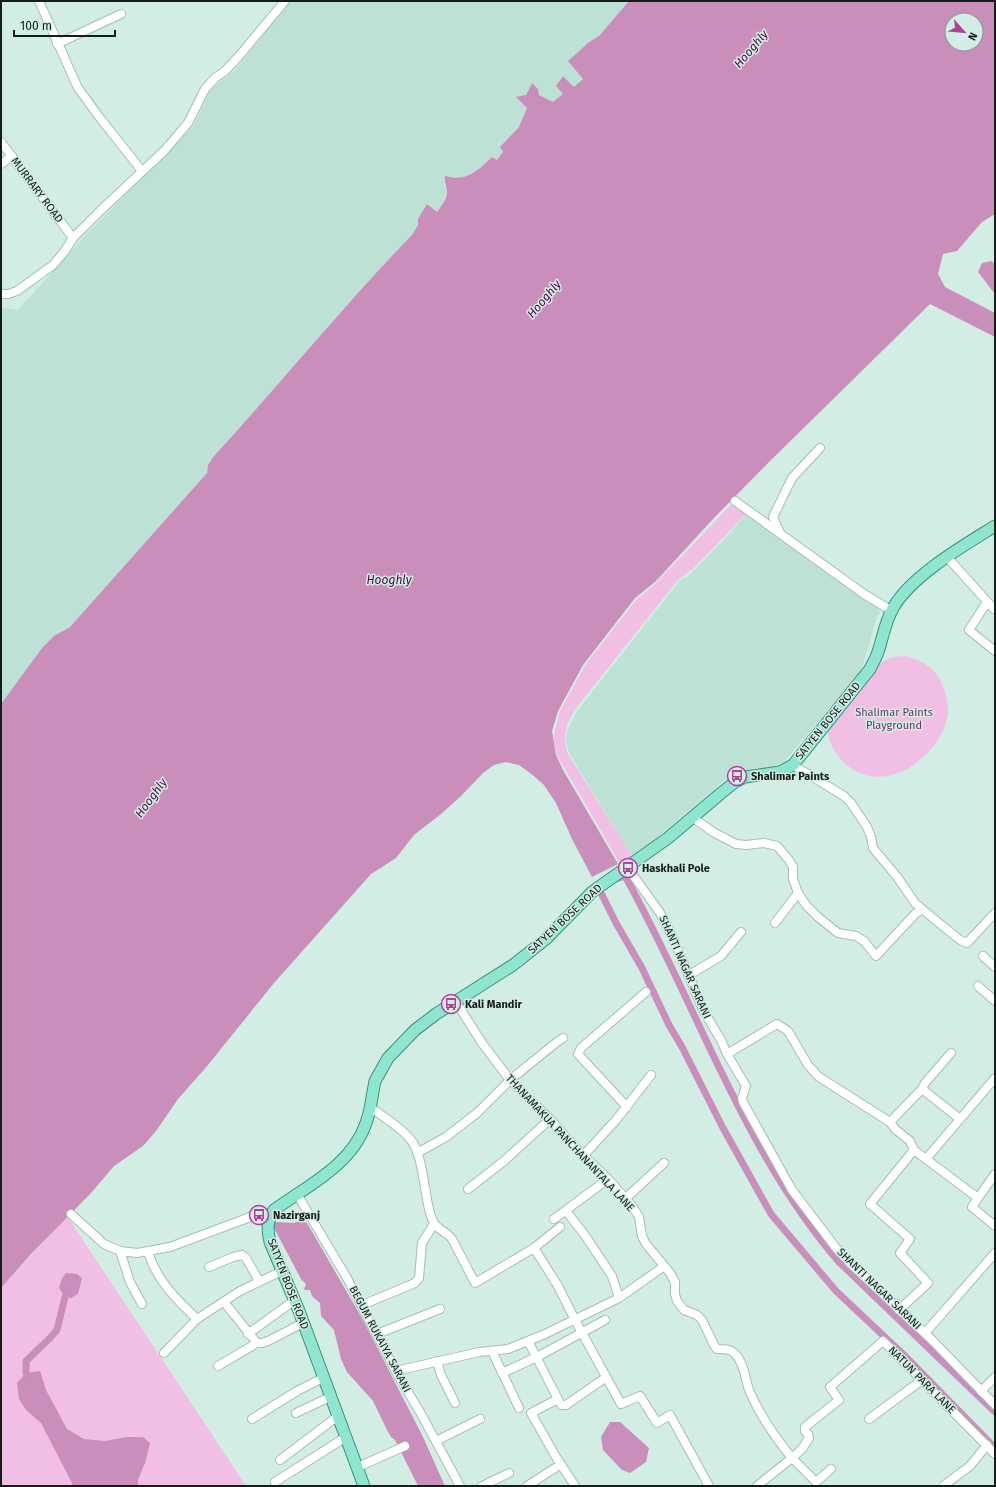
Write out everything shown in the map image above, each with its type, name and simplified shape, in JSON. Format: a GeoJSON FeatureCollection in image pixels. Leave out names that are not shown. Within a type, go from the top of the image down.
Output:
{"type":"FeatureCollection","features":[{"type":"Feature","properties":{"kind":"main road","name":"SATYEN BOSE ROAD"},"geometry":{"type":"LineString","coordinates":[[364,1486],[304,1323],[270,1242],[268,1222],[274,1210],[332,1168],[353,1148],[366,1123],[375,1081],[388,1058],[415,1030],[436,1014],[513,965],[546,939],[592,892],[668,838],[720,794],[740,780],[750,776],[780,772],[793,765],[870,669],[878,653],[885,626],[902,594],[916,580],[947,557],[995,526]]}},
{"type":"Feature","properties":{"kind":"street"},"geometry":{"type":"LineString","coordinates":[[39,1],[78,88],[142,171]]}},
{"type":"Feature","properties":{"kind":"street"},"geometry":{"type":"LineString","coordinates":[[1,294],[8,294],[17,291],[53,265],[73,238],[164,151],[185,129],[205,89],[239,56],[285,1]]}},
{"type":"Feature","properties":{"kind":"street"},"geometry":{"type":"LineString","coordinates":[[57,44],[122,14]]}},
{"type":"Feature","properties":{"kind":"street","name":"MURRARY ROAD"},"geometry":{"type":"LineString","coordinates":[[1,142],[73,238]]}},
{"type":"Feature","properties":{"kind":"street"},"geometry":{"type":"LineString","coordinates":[[1,164],[12,156]]}},
{"type":"Feature","properties":{"kind":"street"},"geometry":{"type":"LineString","coordinates":[[780,534],[773,517],[792,478],[820,448]]}},
{"type":"Feature","properties":{"kind":"street"},"geometry":{"type":"LineString","coordinates":[[735,501],[864,594],[892,611]]}},
{"type":"Feature","properties":{"kind":"street"},"geometry":{"type":"LineString","coordinates":[[947,557],[994,609]]}},
{"type":"Feature","properties":{"kind":"street"},"geometry":{"type":"LineString","coordinates":[[987,602],[969,630],[995,651]]}},
{"type":"Feature","properties":{"kind":"street"},"geometry":{"type":"LineString","coordinates":[[793,765],[844,796],[851,802],[867,827],[873,848],[898,878],[915,903],[960,940],[967,943],[995,913]]}},
{"type":"Feature","properties":{"kind":"street"},"geometry":{"type":"LineString","coordinates":[[692,817],[713,832],[736,844],[764,844],[777,846],[790,860],[793,867],[793,879],[798,893],[806,905],[838,933],[856,936],[864,940],[876,956],[915,914],[922,909]]}},
{"type":"Feature","properties":{"kind":"street","name":"SHANTI NAGAR SARANI"},"geometry":{"type":"LineString","coordinates":[[626,869],[660,913],[673,938],[703,1010],[746,1086],[742,1098],[743,1102],[792,1190],[836,1248],[852,1265],[924,1333],[995,1405]]}},
{"type":"Feature","properties":{"kind":"street"},"geometry":{"type":"LineString","coordinates":[[775,923],[798,893]]}},
{"type":"Feature","properties":{"kind":"street"},"geometry":{"type":"LineString","coordinates":[[689,976],[721,956],[741,932]]}},
{"type":"Feature","properties":{"kind":"street"},"geometry":{"type":"LineString","coordinates":[[983,956],[995,967]]}},
{"type":"Feature","properties":{"kind":"street"},"geometry":{"type":"LineString","coordinates":[[978,986],[995,1001]]}},
{"type":"Feature","properties":{"kind":"street"},"geometry":{"type":"LineString","coordinates":[[627,1107],[578,1054],[581,1048],[646,992]]}},
{"type":"Feature","properties":{"kind":"street","name":"THANAMAKUA PANCHANANTALA LANE"},"geometry":{"type":"LineString","coordinates":[[456,1002],[482,1043],[510,1080],[550,1119],[583,1156],[626,1198],[639,1217],[642,1236],[646,1244],[663,1267],[670,1273],[675,1282],[677,1302],[684,1310],[698,1316],[702,1320],[717,1349],[730,1350],[734,1352],[739,1360],[765,1424],[792,1458]]}},
{"type":"Feature","properties":{"kind":"street"},"geometry":{"type":"LineString","coordinates":[[727,1054],[777,1024],[788,1031],[808,1065],[819,1077],[890,1122],[895,1129],[910,1141],[914,1150],[978,1198]]}},
{"type":"Feature","properties":{"kind":"street"},"geometry":{"type":"LineString","coordinates":[[417,1153],[446,1136],[477,1113],[510,1080],[563,1038]]}},
{"type":"Feature","properties":{"kind":"street"},"geometry":{"type":"LineString","coordinates":[[890,1122],[922,1089],[925,1083],[951,1053]]}},
{"type":"Feature","properties":{"kind":"street"},"geometry":{"type":"LineString","coordinates":[[583,1156],[627,1107],[651,1075]]}},
{"type":"Feature","properties":{"kind":"street"},"geometry":{"type":"LineString","coordinates":[[926,1159],[995,1078]]}},
{"type":"Feature","properties":{"kind":"street"},"geometry":{"type":"LineString","coordinates":[[922,1089],[960,1119]]}},
{"type":"Feature","properties":{"kind":"street"},"geometry":{"type":"LineString","coordinates":[[370,1107],[412,1140],[417,1153],[430,1215],[434,1224],[448,1234],[452,1239],[475,1283],[534,1248],[560,1227]]}},
{"type":"Feature","properties":{"kind":"street"},"geometry":{"type":"LineString","coordinates":[[468,1189],[504,1161],[550,1119]]}},
{"type":"Feature","properties":{"kind":"street"},"geometry":{"type":"LineString","coordinates":[[899,1310],[928,1283],[900,1253],[910,1239],[870,1204],[914,1150]]}},
{"type":"Feature","properties":{"kind":"street"},"geometry":{"type":"LineString","coordinates":[[626,1198],[664,1163]]}},
{"type":"Feature","properties":{"kind":"street"},"geometry":{"type":"LineString","coordinates":[[995,1174],[972,1207],[995,1226]]}},
{"type":"Feature","properties":{"kind":"street"},"geometry":{"type":"LineString","coordinates":[[554,1219],[608,1179]]}},
{"type":"Feature","properties":{"kind":"street","name":"BEGUM RUKAIYA SARANI"},"geometry":{"type":"LineString","coordinates":[[297,1194],[362,1306],[396,1371],[460,1486]]}},
{"type":"Feature","properties":{"kind":"street"},"geometry":{"type":"LineString","coordinates":[[566,1211],[584,1234],[612,1276],[619,1298]]}},
{"type":"Feature","properties":{"kind":"street"},"geometry":{"type":"LineString","coordinates":[[71,1214],[104,1244],[120,1251],[130,1253],[148,1252],[170,1247],[253,1216],[271,1216]]}},
{"type":"Feature","properties":{"kind":"street"},"geometry":{"type":"LineString","coordinates":[[362,1306],[415,1283],[419,1278],[422,1243],[434,1224]]}},
{"type":"Feature","properties":{"kind":"street"},"geometry":{"type":"LineString","coordinates":[[534,1248],[558,1286],[605,1378],[621,1404],[640,1396],[657,1423],[670,1414],[709,1486]]}},
{"type":"Feature","properties":{"kind":"street"},"geometry":{"type":"LineString","coordinates":[[120,1251],[130,1282],[142,1304]]}},
{"type":"Feature","properties":{"kind":"street"},"geometry":{"type":"LineString","coordinates":[[148,1252],[154,1270],[169,1291],[197,1319]]}},
{"type":"Feature","properties":{"kind":"street"},"geometry":{"type":"LineString","coordinates":[[924,1333],[995,1253]]}},
{"type":"Feature","properties":{"kind":"street"},"geometry":{"type":"LineString","coordinates":[[209,1267],[242,1255],[245,1256],[259,1282]]}},
{"type":"Feature","properties":{"kind":"street"},"geometry":{"type":"LineString","coordinates":[[396,1371],[479,1352],[508,1349],[575,1320],[619,1298],[663,1267]]}},
{"type":"Feature","properties":{"kind":"street"},"geometry":{"type":"LineString","coordinates":[[164,1353],[197,1319],[240,1291],[282,1271]]}},
{"type":"Feature","properties":{"kind":"street"},"geometry":{"type":"LineString","coordinates":[[248,1334],[294,1300]]}},
{"type":"Feature","properties":{"kind":"street"},"geometry":{"type":"LineString","coordinates":[[224,1302],[257,1344]]}},
{"type":"Feature","properties":{"kind":"street"},"geometry":{"type":"LineString","coordinates":[[377,1334],[440,1309]]}},
{"type":"Feature","properties":{"kind":"street"},"geometry":{"type":"LineString","coordinates":[[502,1373],[537,1357],[604,1320]]}},
{"type":"Feature","properties":{"kind":"street"},"geometry":{"type":"LineString","coordinates":[[218,1366],[257,1344],[268,1341],[304,1323]]}},
{"type":"Feature","properties":{"kind":"street"},"geometry":{"type":"LineString","coordinates":[[528,1341],[561,1404],[566,1405],[605,1378]]}},
{"type":"Feature","properties":{"kind":"street","name":"NATUN PARA LANE"},"geometry":{"type":"LineString","coordinates":[[792,1458],[802,1449],[809,1438],[805,1431],[805,1427],[839,1400],[830,1387],[883,1341],[995,1454]]}},
{"type":"Feature","properties":{"kind":"street"},"geometry":{"type":"LineString","coordinates":[[492,1351],[519,1408]]}},
{"type":"Feature","properties":{"kind":"street"},"geometry":{"type":"LineString","coordinates":[[437,1361],[441,1374],[455,1403]]}},
{"type":"Feature","properties":{"kind":"street"},"geometry":{"type":"LineString","coordinates":[[981,1390],[995,1377]]}},
{"type":"Feature","properties":{"kind":"street"},"geometry":{"type":"LineString","coordinates":[[252,1419],[297,1390],[323,1378]]}},
{"type":"Feature","properties":{"kind":"street"},"geometry":{"type":"LineString","coordinates":[[870,1419],[922,1380]]}},
{"type":"Feature","properties":{"kind":"street"},"geometry":{"type":"LineString","coordinates":[[296,1413],[330,1396]]}},
{"type":"Feature","properties":{"kind":"street"},"geometry":{"type":"LineString","coordinates":[[558,1399],[531,1414],[575,1486]]}},
{"type":"Feature","properties":{"kind":"street"},"geometry":{"type":"LineString","coordinates":[[280,1460],[338,1416]]}},
{"type":"Feature","properties":{"kind":"street"},"geometry":{"type":"LineString","coordinates":[[436,1441],[480,1419]]}},
{"type":"Feature","properties":{"kind":"street"},"geometry":{"type":"LineString","coordinates":[[275,1482],[346,1437]]}},
{"type":"Feature","properties":{"kind":"street"},"geometry":{"type":"LineString","coordinates":[[943,1486],[970,1466],[987,1445]]}},
{"type":"Feature","properties":{"kind":"street"},"geometry":{"type":"LineString","coordinates":[[358,1467],[405,1446]]}},
{"type":"Feature","properties":{"kind":"street"},"geometry":{"type":"LineString","coordinates":[[757,1486],[792,1458],[816,1482],[832,1469]]}},
{"type":"Feature","properties":{"kind":"street"},"geometry":{"type":"LineString","coordinates":[[527,1486],[555,1468]]}},
{"type":"Feature","properties":{"kind":"street"},"geometry":{"type":"LineString","coordinates":[[482,1486],[509,1473]]}},
{"type":"Feature","properties":{"kind":"shaded area"},"geometry":{"type":"Polygon","coordinates":[[[290,1],[629,1],[599,36],[588,43],[568,61],[584,78],[574,87],[563,76],[563,94],[553,102],[539,95],[532,84],[521,103],[527,108],[519,127],[500,147],[504,152],[497,160],[492,157],[476,171],[465,178],[453,178],[444,183],[447,192],[442,206],[437,212],[427,205],[412,235],[338,315],[214,456],[208,465],[207,473],[70,627],[54,636],[42,648],[1,704],[1,307],[18,310],[92,228],[180,140],[193,126],[211,89],[235,70],[290,1]]]}},
{"type":"Feature","properties":{"kind":"shaded area"},"geometry":{"type":"Polygon","coordinates":[[[747,514],[879,609],[880,612],[876,620],[861,671],[785,761],[771,767],[738,771],[728,777],[633,858],[569,753],[566,740],[567,731],[577,711],[682,578],[687,577],[747,514]]]}},
{"type":"Feature","properties":{"kind":"green space"},"geometry":{"type":"Polygon","coordinates":[[[732,504],[746,514],[695,567],[678,580],[577,707],[570,718],[566,729],[565,741],[568,754],[633,858],[621,865],[557,755],[554,735],[560,711],[586,664],[637,599],[655,584],[732,504]]]}},
{"type":"Feature","properties":{"kind":"green space","name":"Shalimar Paints Playground"},"geometry":{"type":"Polygon","coordinates":[[[905,656],[923,663],[937,675],[945,692],[948,704],[946,722],[937,741],[918,762],[906,770],[893,775],[880,777],[867,775],[854,770],[839,758],[828,735],[829,726],[859,686],[876,667],[892,657],[905,656]]]}},
{"type":"Feature","properties":{"kind":"green space"},"geometry":{"type":"Polygon","coordinates":[[[67,1216],[246,1486],[1,1486],[1,1288],[67,1216]]]}},
{"type":"Feature","properties":{"kind":"water","name":"Hooghly"},"geometry":{"type":"Polygon","coordinates":[[[629,1],[995,1],[995,214],[982,222],[957,251],[943,254],[938,274],[945,287],[995,313],[995,337],[930,304],[769,462],[713,519],[656,581],[635,598],[583,665],[558,711],[552,731],[556,755],[563,770],[618,864],[592,877],[572,839],[556,803],[544,785],[519,765],[506,762],[494,765],[483,773],[441,814],[414,835],[396,858],[371,874],[274,983],[208,1065],[178,1099],[156,1131],[143,1146],[114,1166],[91,1193],[32,1253],[1,1288],[1,704],[42,648],[54,636],[70,627],[207,473],[208,465],[214,456],[361,289],[412,235],[418,225],[418,219],[427,204],[437,212],[444,202],[447,194],[445,176],[453,178],[465,177],[476,171],[492,157],[497,160],[503,152],[500,147],[519,127],[527,108],[516,97],[526,95],[532,83],[538,89],[539,95],[553,102],[563,94],[556,86],[563,76],[574,87],[583,79],[568,61],[588,43],[599,36],[629,1]]]}},
{"type":"Feature","properties":{"kind":"water"},"geometry":{"type":"Polygon","coordinates":[[[992,261],[995,265],[995,294],[978,272],[982,263],[992,261]]]}},
{"type":"Feature","properties":{"kind":"water"},"geometry":{"type":"Polygon","coordinates":[[[300,1221],[307,1223],[363,1320],[422,1435],[445,1486],[418,1486],[395,1440],[388,1432],[373,1401],[347,1372],[341,1359],[334,1330],[321,1316],[320,1303],[312,1296],[310,1290],[304,1290],[306,1284],[301,1279],[273,1226],[274,1222],[294,1223],[300,1221]]]}},
{"type":"Feature","properties":{"kind":"water"},"geometry":{"type":"Polygon","coordinates":[[[66,1273],[77,1274],[82,1278],[78,1294],[71,1298],[65,1297],[59,1288],[62,1278],[66,1273]]]}},
{"type":"Feature","properties":{"kind":"water"},"geometry":{"type":"Polygon","coordinates":[[[40,1371],[46,1390],[67,1429],[84,1439],[105,1441],[127,1437],[143,1437],[150,1443],[145,1463],[138,1480],[138,1486],[72,1486],[72,1483],[41,1423],[26,1410],[19,1399],[17,1383],[26,1373],[40,1371]]]}},
{"type":"Feature","properties":{"kind":"water"},"geometry":{"type":"Polygon","coordinates":[[[610,1422],[620,1422],[649,1448],[646,1462],[630,1473],[622,1470],[603,1450],[601,1437],[610,1422]]]}},
{"type":"Feature","properties":{"kind":"waterway"},"geometry":{"type":"LineString","coordinates":[[616,879],[625,876],[651,924],[748,1125],[775,1173],[805,1219],[839,1262],[995,1412]]}},
{"type":"Feature","properties":{"kind":"waterway"},"geometry":{"type":"LineString","coordinates":[[601,886],[598,887],[616,923],[642,968],[669,1025],[682,1047],[723,1128],[771,1214],[836,1291],[904,1355],[995,1448]]}},
{"type":"Feature","properties":{"kind":"waterway"},"geometry":{"type":"LineString","coordinates":[[26,1373],[26,1361],[57,1330],[65,1297]]}},
{"type":"Feature","properties":{"kind":"place","name":"Shalimar Paints"},"geometry":{"type":"Point","coordinates":[737,776]}},
{"type":"Feature","properties":{"kind":"place","name":"Haskhali Pole"},"geometry":{"type":"Point","coordinates":[628,868]}},
{"type":"Feature","properties":{"kind":"place","name":"Kali Mandir"},"geometry":{"type":"Point","coordinates":[451,1004]}},
{"type":"Feature","properties":{"kind":"place","name":"Nazirganj"},"geometry":{"type":"Point","coordinates":[259,1215]}}]}
